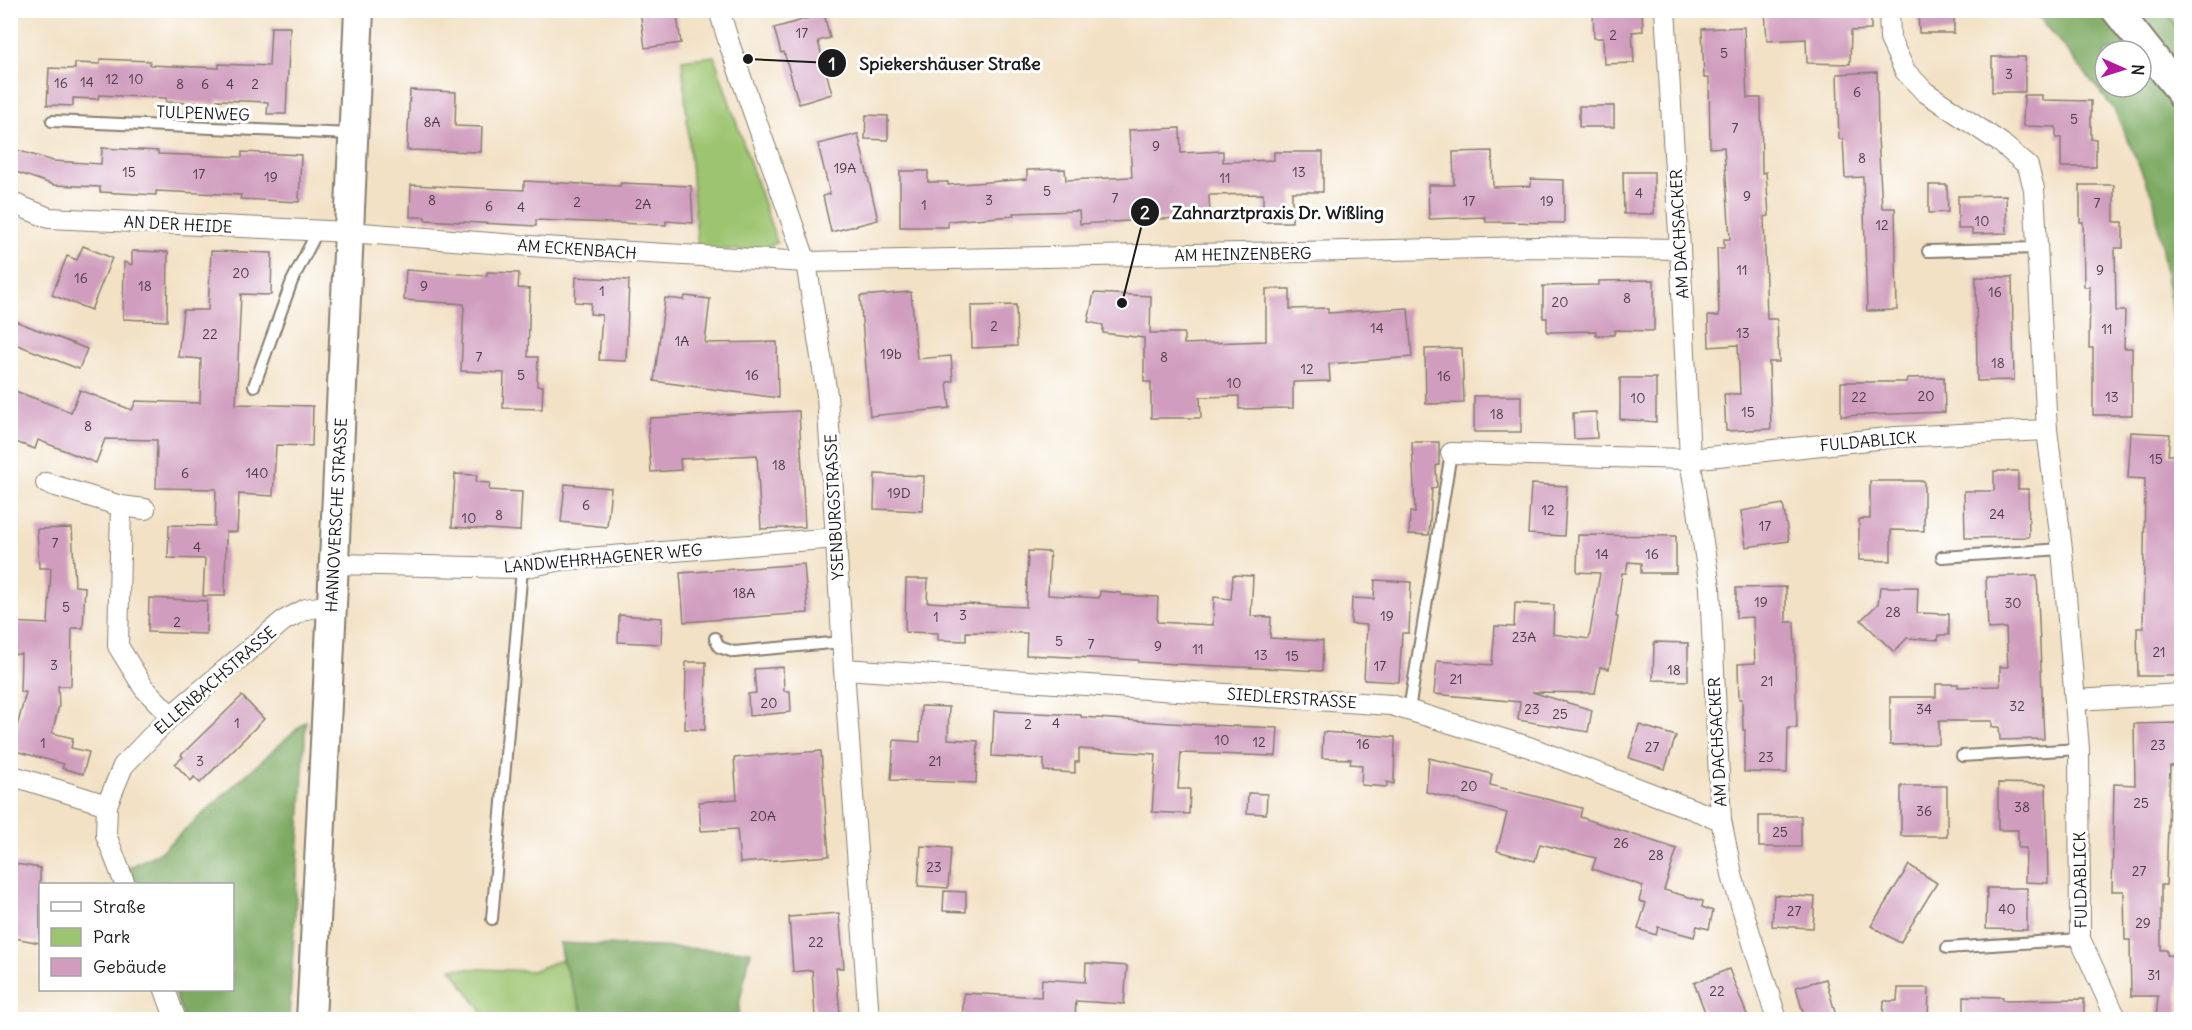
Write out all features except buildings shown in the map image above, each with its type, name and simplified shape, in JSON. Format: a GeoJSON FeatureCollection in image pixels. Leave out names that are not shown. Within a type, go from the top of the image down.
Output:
{"type":"FeatureCollection","features":[{"type":"Feature","properties":{"kind":"main road","name":"HANNOVERSCHE STRASSE"},"geometry":{"type":"LineString","coordinates":[[311,1020],[359,10]]}},
{"type":"Feature","properties":{"kind":"main road"},"geometry":{"type":"LineString","coordinates":[[2116,10],[2177,87],[2181,96]]}},
{"type":"Feature","properties":{"kind":"street","name":"YSENBURGSTRASSE"},"geometry":{"type":"LineString","coordinates":[[719,10],[806,262],[827,395],[869,1020]]}},
{"type":"Feature","properties":{"kind":"street","name":"AM DACHSACKER"},"geometry":{"type":"LineString","coordinates":[[1665,10],[1690,459],[1710,587],[1721,820],[1733,879],[1777,1020]]}},
{"type":"Feature","properties":{"kind":"street","name":"FULDABLICK"},"geometry":{"type":"LineString","coordinates":[[1888,10],[1890,39],[1905,71],[1925,93],[2001,143],[2028,166],[2034,189],[2047,430],[2062,549],[2079,749],[2080,939],[2116,1020]]}},
{"type":"Feature","properties":{"kind":"street","name":"AN DER HEIDE"},"geometry":{"type":"LineString","coordinates":[[10,202],[50,218],[349,232]]}},
{"type":"Feature","properties":{"kind":"street","name":"AM ECKENBACH"},"geometry":{"type":"LineString","coordinates":[[349,232],[544,248],[806,262]]}},
{"type":"Feature","properties":{"kind":"street","name":"AM HEINZENBERG"},"geometry":{"type":"LineString","coordinates":[[806,262],[1526,248],[1680,249]]}},
{"type":"Feature","properties":{"kind":"street","name":"FULDABLICK"},"geometry":{"type":"LineString","coordinates":[[1690,459],[1896,437],[2047,430]]}},
{"type":"Feature","properties":{"kind":"street"},"geometry":{"type":"LineString","coordinates":[[1450,453],[1690,459]]}},
{"type":"Feature","properties":{"kind":"street"},"geometry":{"type":"LineString","coordinates":[[46,483],[121,506],[145,509]]}},
{"type":"Feature","properties":{"kind":"street"},"geometry":{"type":"LineString","coordinates":[[121,506],[117,646],[144,688],[171,716]]}},
{"type":"Feature","properties":{"kind":"street","name":"LANDWEHRHAGENER WEG"},"geometry":{"type":"LineString","coordinates":[[334,564],[522,568],[562,560],[836,538]]}},
{"type":"Feature","properties":{"kind":"street","name":"ELLENBACHSTRASSE"},"geometry":{"type":"LineString","coordinates":[[124,883],[106,835],[107,805],[123,766],[171,716],[283,621],[306,609],[332,605]]}},
{"type":"Feature","properties":{"kind":"street","name":"SIEDLERSTRASSE"},"geometry":{"type":"LineString","coordinates":[[844,669],[1391,705],[1529,747],[1721,820]]}},
{"type":"Feature","properties":{"kind":"street"},"geometry":{"type":"LineString","coordinates":[[2075,700],[2181,693]]}},
{"type":"Feature","properties":{"kind":"street"},"geometry":{"type":"LineString","coordinates":[[10,775],[107,805]]}},
{"type":"Feature","properties":{"kind":"street"},"geometry":{"type":"LineString","coordinates":[[165,991],[176,1020]]}},
{"type":"Feature","properties":{"kind":"lane","name":"TULPENWEG"},"geometry":{"type":"LineString","coordinates":[[52,121],[353,134]]}},
{"type":"Feature","properties":{"kind":"lane"},"geometry":{"type":"LineString","coordinates":[[254,386],[292,281],[318,230]]}},
{"type":"Feature","properties":{"kind":"lane"},"geometry":{"type":"LineString","coordinates":[[1928,251],[2036,248]]}},
{"type":"Feature","properties":{"kind":"lane"},"geometry":{"type":"LineString","coordinates":[[1408,710],[1450,453]]}},
{"type":"Feature","properties":{"kind":"lane"},"geometry":{"type":"LineString","coordinates":[[1942,557],[2062,549]]}},
{"type":"Feature","properties":{"kind":"lane"},"geometry":{"type":"LineString","coordinates":[[492,919],[522,568]]}},
{"type":"Feature","properties":{"kind":"lane"},"geometry":{"type":"LineString","coordinates":[[715,638],[718,647],[734,652],[842,642]]}},
{"type":"Feature","properties":{"kind":"lane"},"geometry":{"type":"LineString","coordinates":[[1962,756],[2079,749]]}},
{"type":"Feature","properties":{"kind":"lane","name":"FULDABLICK"},"geometry":{"type":"LineString","coordinates":[[1947,948],[2080,939]]}},
{"type":"Feature","properties":{"kind":"green space"},"geometry":{"type":"Polygon","coordinates":[[[2029,11],[2165,11],[2181,35],[2181,368],[2154,200],[2114,109],[2106,99],[2153,99],[2153,39],[2093,39],[2093,83],[2042,20],[2029,11]]]}},
{"type":"Feature","properties":{"kind":"green space"},"geometry":{"type":"Polygon","coordinates":[[[2165,11],[2181,11],[2181,35],[2165,11]]]}},
{"type":"Feature","properties":{"kind":"green space"},"geometry":{"type":"Polygon","coordinates":[[[714,56],[777,243],[756,250],[698,249],[682,60],[714,56]]]}},
{"type":"Feature","properties":{"kind":"green space"},"geometry":{"type":"Polygon","coordinates":[[[306,721],[289,1019],[184,1019],[173,991],[234,991],[234,883],[134,883],[128,868],[160,852],[306,721]]]}},
{"type":"Feature","properties":{"kind":"green space"},"geometry":{"type":"Polygon","coordinates":[[[559,943],[751,951],[738,1019],[585,1019],[562,959],[559,943]]]}},
{"type":"Feature","properties":{"kind":"green space"},"geometry":{"type":"Polygon","coordinates":[[[562,959],[585,1019],[487,1019],[451,968],[533,971],[562,959]]]}},
{"type":"Feature","properties":{"kind":"place","name":"Spiekershäuser Straße"},"geometry":{"type":"Point","coordinates":[748,59]}},
{"type":"Feature","properties":{"kind":"place","name":"Zahnarztpraxis Dr. Wißling"},"geometry":{"type":"Point","coordinates":[1122,303]}}]}
